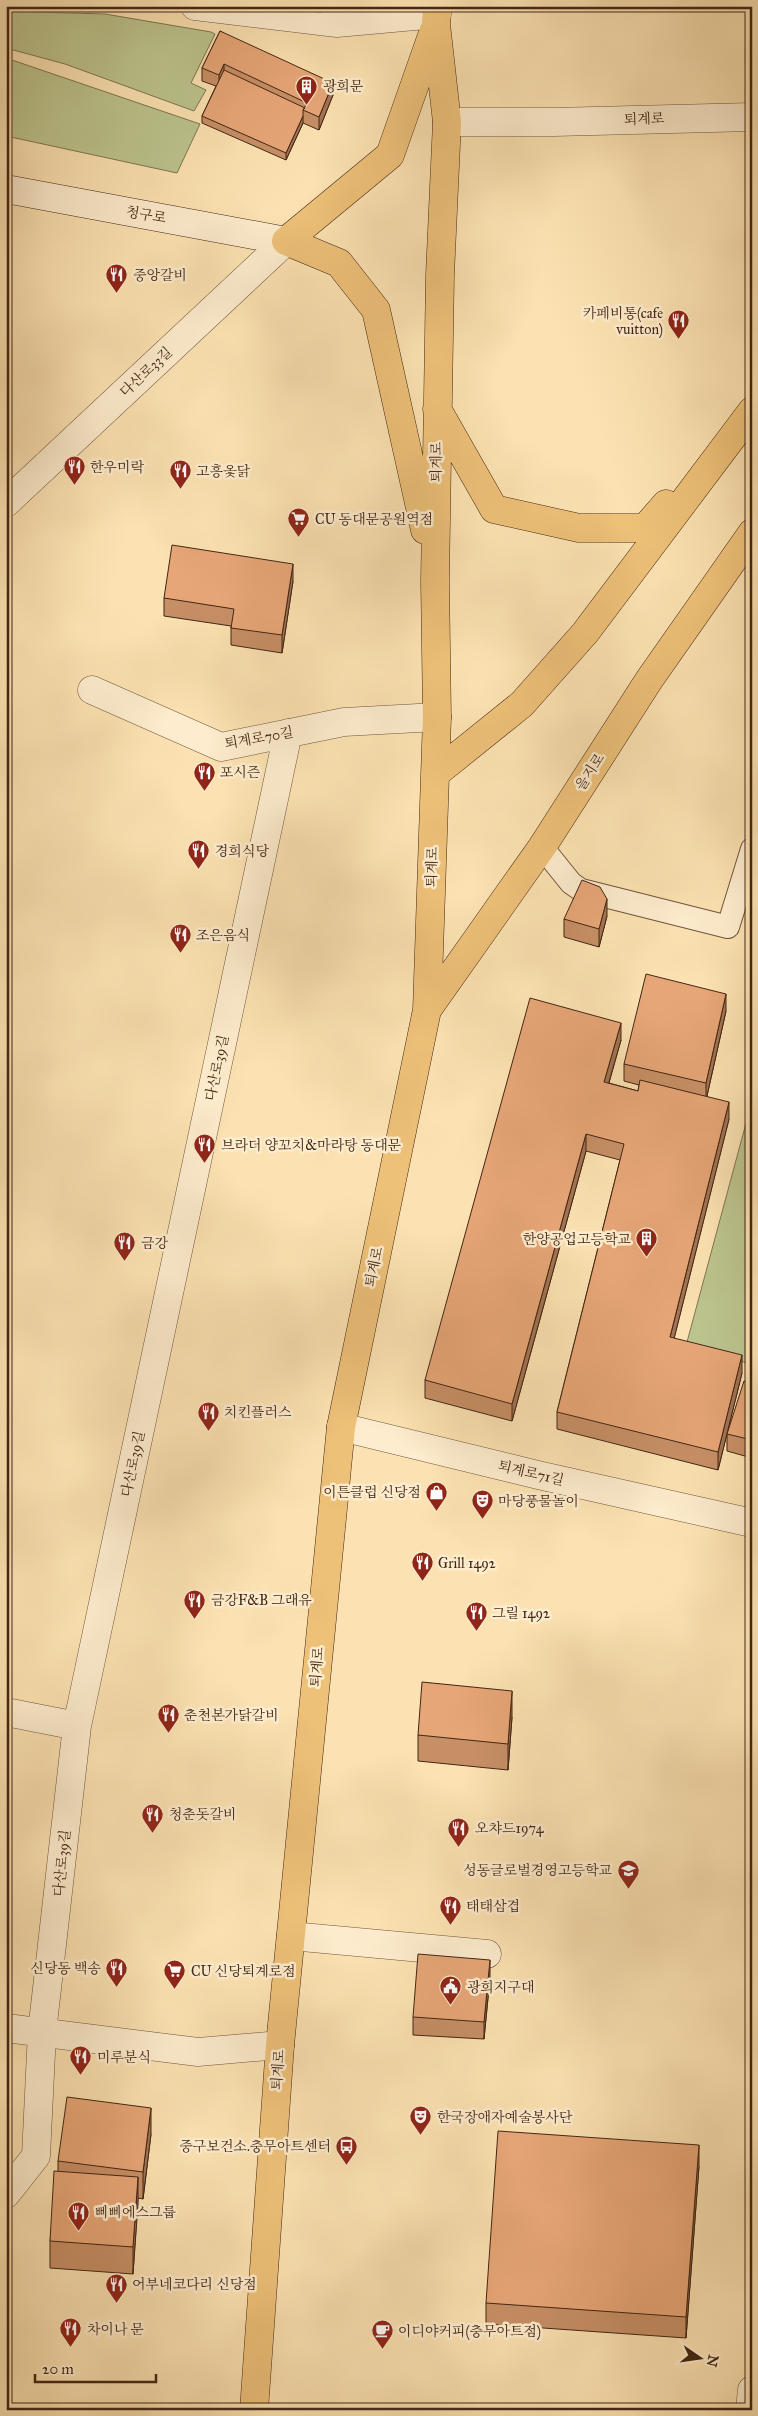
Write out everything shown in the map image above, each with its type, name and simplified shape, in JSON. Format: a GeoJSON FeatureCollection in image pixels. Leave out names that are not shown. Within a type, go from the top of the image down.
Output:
{"type":"FeatureCollection","features":[{"type":"Feature","properties":{"kind":"main road","name":"퇴계로"},"geometry":{"type":"LineString","coordinates":[[254,2410],[280,2045],[340,1427],[427,1010],[436,717],[437,408],[440,275],[447,122],[437,15]]}},
{"type":"Feature","properties":{"kind":"main road"},"geometry":{"type":"LineString","coordinates":[[436,581],[376,310],[339,263],[286,241],[390,155],[437,15]]}},
{"type":"Feature","properties":{"kind":"main road"},"geometry":{"type":"LineString","coordinates":[[437,408],[494,509],[579,528],[645,528],[752,405]]}},
{"type":"Feature","properties":{"kind":"main road"},"geometry":{"type":"LineString","coordinates":[[435,774],[522,704],[585,633],[752,411]]}},
{"type":"Feature","properties":{"kind":"main road","name":"을지로"},"geometry":{"type":"LineString","coordinates":[[427,1010],[542,847],[649,680],[752,533]]}},
{"type":"Feature","properties":{"kind":"street"},"geometry":{"type":"LineString","coordinates":[[195,6],[337,23],[437,15]]}},
{"type":"Feature","properties":{"kind":"street","name":"퇴계로"},"geometry":{"type":"LineString","coordinates":[[447,122],[554,122],[752,117]]}},
{"type":"Feature","properties":{"kind":"street","name":"청구로"},"geometry":{"type":"LineString","coordinates":[[6,189],[286,241]]}},
{"type":"Feature","properties":{"kind":"street","name":"다산로33길"},"geometry":{"type":"LineString","coordinates":[[6,504],[286,241]]}},
{"type":"Feature","properties":{"kind":"street","name":"퇴계로70길"},"geometry":{"type":"LineString","coordinates":[[92,690],[221,747],[344,722],[436,717]]}},
{"type":"Feature","properties":{"kind":"street","name":"다산로39길"},"geometry":{"type":"LineString","coordinates":[[6,2194],[36,2156],[42,2032],[77,1726],[288,732]]}},
{"type":"Feature","properties":{"kind":"street","name":"퇴계로71길"},"geometry":{"type":"LineString","coordinates":[[340,1427],[538,1475],[752,1523]]}},
{"type":"Feature","properties":{"kind":"street"},"geometry":{"type":"LineString","coordinates":[[6,1712],[77,1726]]}},
{"type":"Feature","properties":{"kind":"street"},"geometry":{"type":"LineString","coordinates":[[291,1936],[487,1954]]}},
{"type":"Feature","properties":{"kind":"street"},"geometry":{"type":"LineString","coordinates":[[6,2028],[198,2052],[280,2045]]}},
{"type":"Feature","properties":{"kind":"street"},"geometry":{"type":"LineString","coordinates":[[750,2410],[752,2390]]}},
{"type":"Feature","properties":{"kind":"lane"},"geometry":{"type":"LineString","coordinates":[[542,847],[571,883],[581,890],[728,927],[752,849]]}},
{"type":"Feature","properties":{"kind":"green space"},"geometry":{"type":"Polygon","coordinates":[[[6,6],[34,12],[105,14],[211,32],[215,34],[191,83],[206,90],[194,111],[65,64],[6,48],[6,6]]]}},
{"type":"Feature","properties":{"kind":"green space"},"geometry":{"type":"Polygon","coordinates":[[[6,58],[200,124],[177,173],[6,136],[6,58]]]}},
{"type":"Feature","properties":{"kind":"green space"},"geometry":{"type":"Polygon","coordinates":[[[752,1101],[752,1365],[687,1342],[752,1101]]]}},
{"type":"Feature","properties":{"kind":"building"},"geometry":{"type":"Polygon","coordinates":[[[220,31],[333,83],[319,117],[303,110],[307,103],[224,64],[219,75],[202,68],[220,31]]]}},
{"type":"Feature","properties":{"kind":"building"},"geometry":{"type":"Polygon","coordinates":[[[224,70],[305,108],[286,153],[202,116],[224,70]]]}},
{"type":"Feature","properties":{"kind":"building"},"geometry":{"type":"Polygon","coordinates":[[[172,545],[293,564],[282,635],[231,628],[234,609],[164,598],[172,545]]]}},
{"type":"Feature","properties":{"kind":"building"},"geometry":{"type":"Polygon","coordinates":[[[582,880],[600,887],[607,899],[599,929],[564,919],[582,880]]]}},
{"type":"Feature","properties":{"kind":"building"},"geometry":{"type":"Polygon","coordinates":[[[646,974],[726,994],[706,1083],[624,1064],[646,974]]]}},
{"type":"Feature","properties":{"kind":"building"},"geometry":{"type":"Polygon","coordinates":[[[530,998],[621,1023],[604,1082],[638,1091],[640,1080],[729,1102],[670,1337],[742,1355],[718,1452],[557,1412],[624,1144],[586,1134],[512,1404],[425,1380],[530,998]]]}},
{"type":"Feature","properties":{"kind":"building"},"geometry":{"type":"Polygon","coordinates":[[[744,1381],[752,1383],[752,1440],[727,1434],[744,1381]]]}},
{"type":"Feature","properties":{"kind":"building"},"geometry":{"type":"Polygon","coordinates":[[[422,1682],[512,1691],[508,1744],[418,1735],[422,1682]]]}},
{"type":"Feature","properties":{"kind":"building","name":"광희지구대"},"geometry":{"type":"Polygon","coordinates":[[[418,1954],[490,1960],[484,2022],[413,2017],[418,1954]]]}},
{"type":"Feature","properties":{"kind":"building"},"geometry":{"type":"Polygon","coordinates":[[[67,2097],[151,2108],[143,2172],[58,2161],[67,2097]]]}},
{"type":"Feature","properties":{"kind":"building"},"geometry":{"type":"Polygon","coordinates":[[[498,2131],[699,2145],[686,2317],[486,2303],[498,2131]]]}},
{"type":"Feature","properties":{"kind":"building"},"geometry":{"type":"Polygon","coordinates":[[[54,2171],[138,2177],[133,2247],[50,2241],[54,2171]]]}},
{"type":"Feature","properties":{"kind":"place","name":"광희문"},"geometry":{"type":"Point","coordinates":[307,105]}},
{"type":"Feature","properties":{"kind":"place","name":"중앙갈비"},"geometry":{"type":"Point","coordinates":[117,294]}},
{"type":"Feature","properties":{"kind":"place","name":"카페비통(cafe vuitton)"},"geometry":{"type":"Point","coordinates":[679,340]}},
{"type":"Feature","properties":{"kind":"place","name":"한우미락"},"geometry":{"type":"Point","coordinates":[74,486]}},
{"type":"Feature","properties":{"kind":"place","name":"고흥옻닭"},"geometry":{"type":"Point","coordinates":[180,490]}},
{"type":"Feature","properties":{"kind":"place","name":"CU 동대문공원역점"},"geometry":{"type":"Point","coordinates":[299,538]}},
{"type":"Feature","properties":{"kind":"place","name":"포시즌"},"geometry":{"type":"Point","coordinates":[204,791]}},
{"type":"Feature","properties":{"kind":"place","name":"경희식당"},"geometry":{"type":"Point","coordinates":[199,870]}},
{"type":"Feature","properties":{"kind":"place","name":"조은음식"},"geometry":{"type":"Point","coordinates":[180,954]}},
{"type":"Feature","properties":{"kind":"place","name":"브라더 양꼬치&마라탕 동대문"},"geometry":{"type":"Point","coordinates":[205,1164]}},
{"type":"Feature","properties":{"kind":"place","name":"한양공업고등학교"},"geometry":{"type":"Point","coordinates":[647,1258]}},
{"type":"Feature","properties":{"kind":"place","name":"금강"},"geometry":{"type":"Point","coordinates":[125,1262]}},
{"type":"Feature","properties":{"kind":"place","name":"치킨플러스"},"geometry":{"type":"Point","coordinates":[208,1431]}},
{"type":"Feature","properties":{"kind":"place","name":"이튼클럽 신당점"},"geometry":{"type":"Point","coordinates":[437,1511]}},
{"type":"Feature","properties":{"kind":"place","name":"마당풍물놀이"},"geometry":{"type":"Point","coordinates":[482,1520]}},
{"type":"Feature","properties":{"kind":"place","name":"Grill 1492"},"geometry":{"type":"Point","coordinates":[422,1582]}},
{"type":"Feature","properties":{"kind":"place","name":"금강F&B 그래유"},"geometry":{"type":"Point","coordinates":[195,1619]}},
{"type":"Feature","properties":{"kind":"place","name":"그릴 1492"},"geometry":{"type":"Point","coordinates":[476,1632]}},
{"type":"Feature","properties":{"kind":"place","name":"춘천본가닭갈비"},"geometry":{"type":"Point","coordinates":[168,1734]}},
{"type":"Feature","properties":{"kind":"place","name":"청춘돗갈비"},"geometry":{"type":"Point","coordinates":[153,1833]}},
{"type":"Feature","properties":{"kind":"place","name":"오챠드1974"},"geometry":{"type":"Point","coordinates":[459,1847]}},
{"type":"Feature","properties":{"kind":"place","name":"성동글로벌경영고등학교"},"geometry":{"type":"Point","coordinates":[628,1889]}},
{"type":"Feature","properties":{"kind":"place","name":"태태삼겹"},"geometry":{"type":"Point","coordinates":[450,1925]}},
{"type":"Feature","properties":{"kind":"place","name":"신당동 백송"},"geometry":{"type":"Point","coordinates":[117,1987]}},
{"type":"Feature","properties":{"kind":"place","name":"CU 신당퇴계로점"},"geometry":{"type":"Point","coordinates":[175,1990]}},
{"type":"Feature","properties":{"kind":"place","name":"광희지구대"},"geometry":{"type":"Point","coordinates":[451,2006]}},
{"type":"Feature","properties":{"kind":"place","name":"미루분식"},"geometry":{"type":"Point","coordinates":[81,2076]}},
{"type":"Feature","properties":{"kind":"place","name":"한국장애자예술봉사단"},"geometry":{"type":"Point","coordinates":[421,2136]}},
{"type":"Feature","properties":{"kind":"place","name":"중구보건소.충무아트센터"},"geometry":{"type":"Point","coordinates":[347,2165]}},
{"type":"Feature","properties":{"kind":"place","name":"삐삐에스그룹"},"geometry":{"type":"Point","coordinates":[79,2231]}},
{"type":"Feature","properties":{"kind":"place","name":"어부네코다리 신당점"},"geometry":{"type":"Point","coordinates":[116,2303]}},
{"type":"Feature","properties":{"kind":"place","name":"차이나 문"},"geometry":{"type":"Point","coordinates":[71,2348]}},
{"type":"Feature","properties":{"kind":"place","name":"이디야커피(충무아트점)"},"geometry":{"type":"Point","coordinates":[382,2350]}}]}
